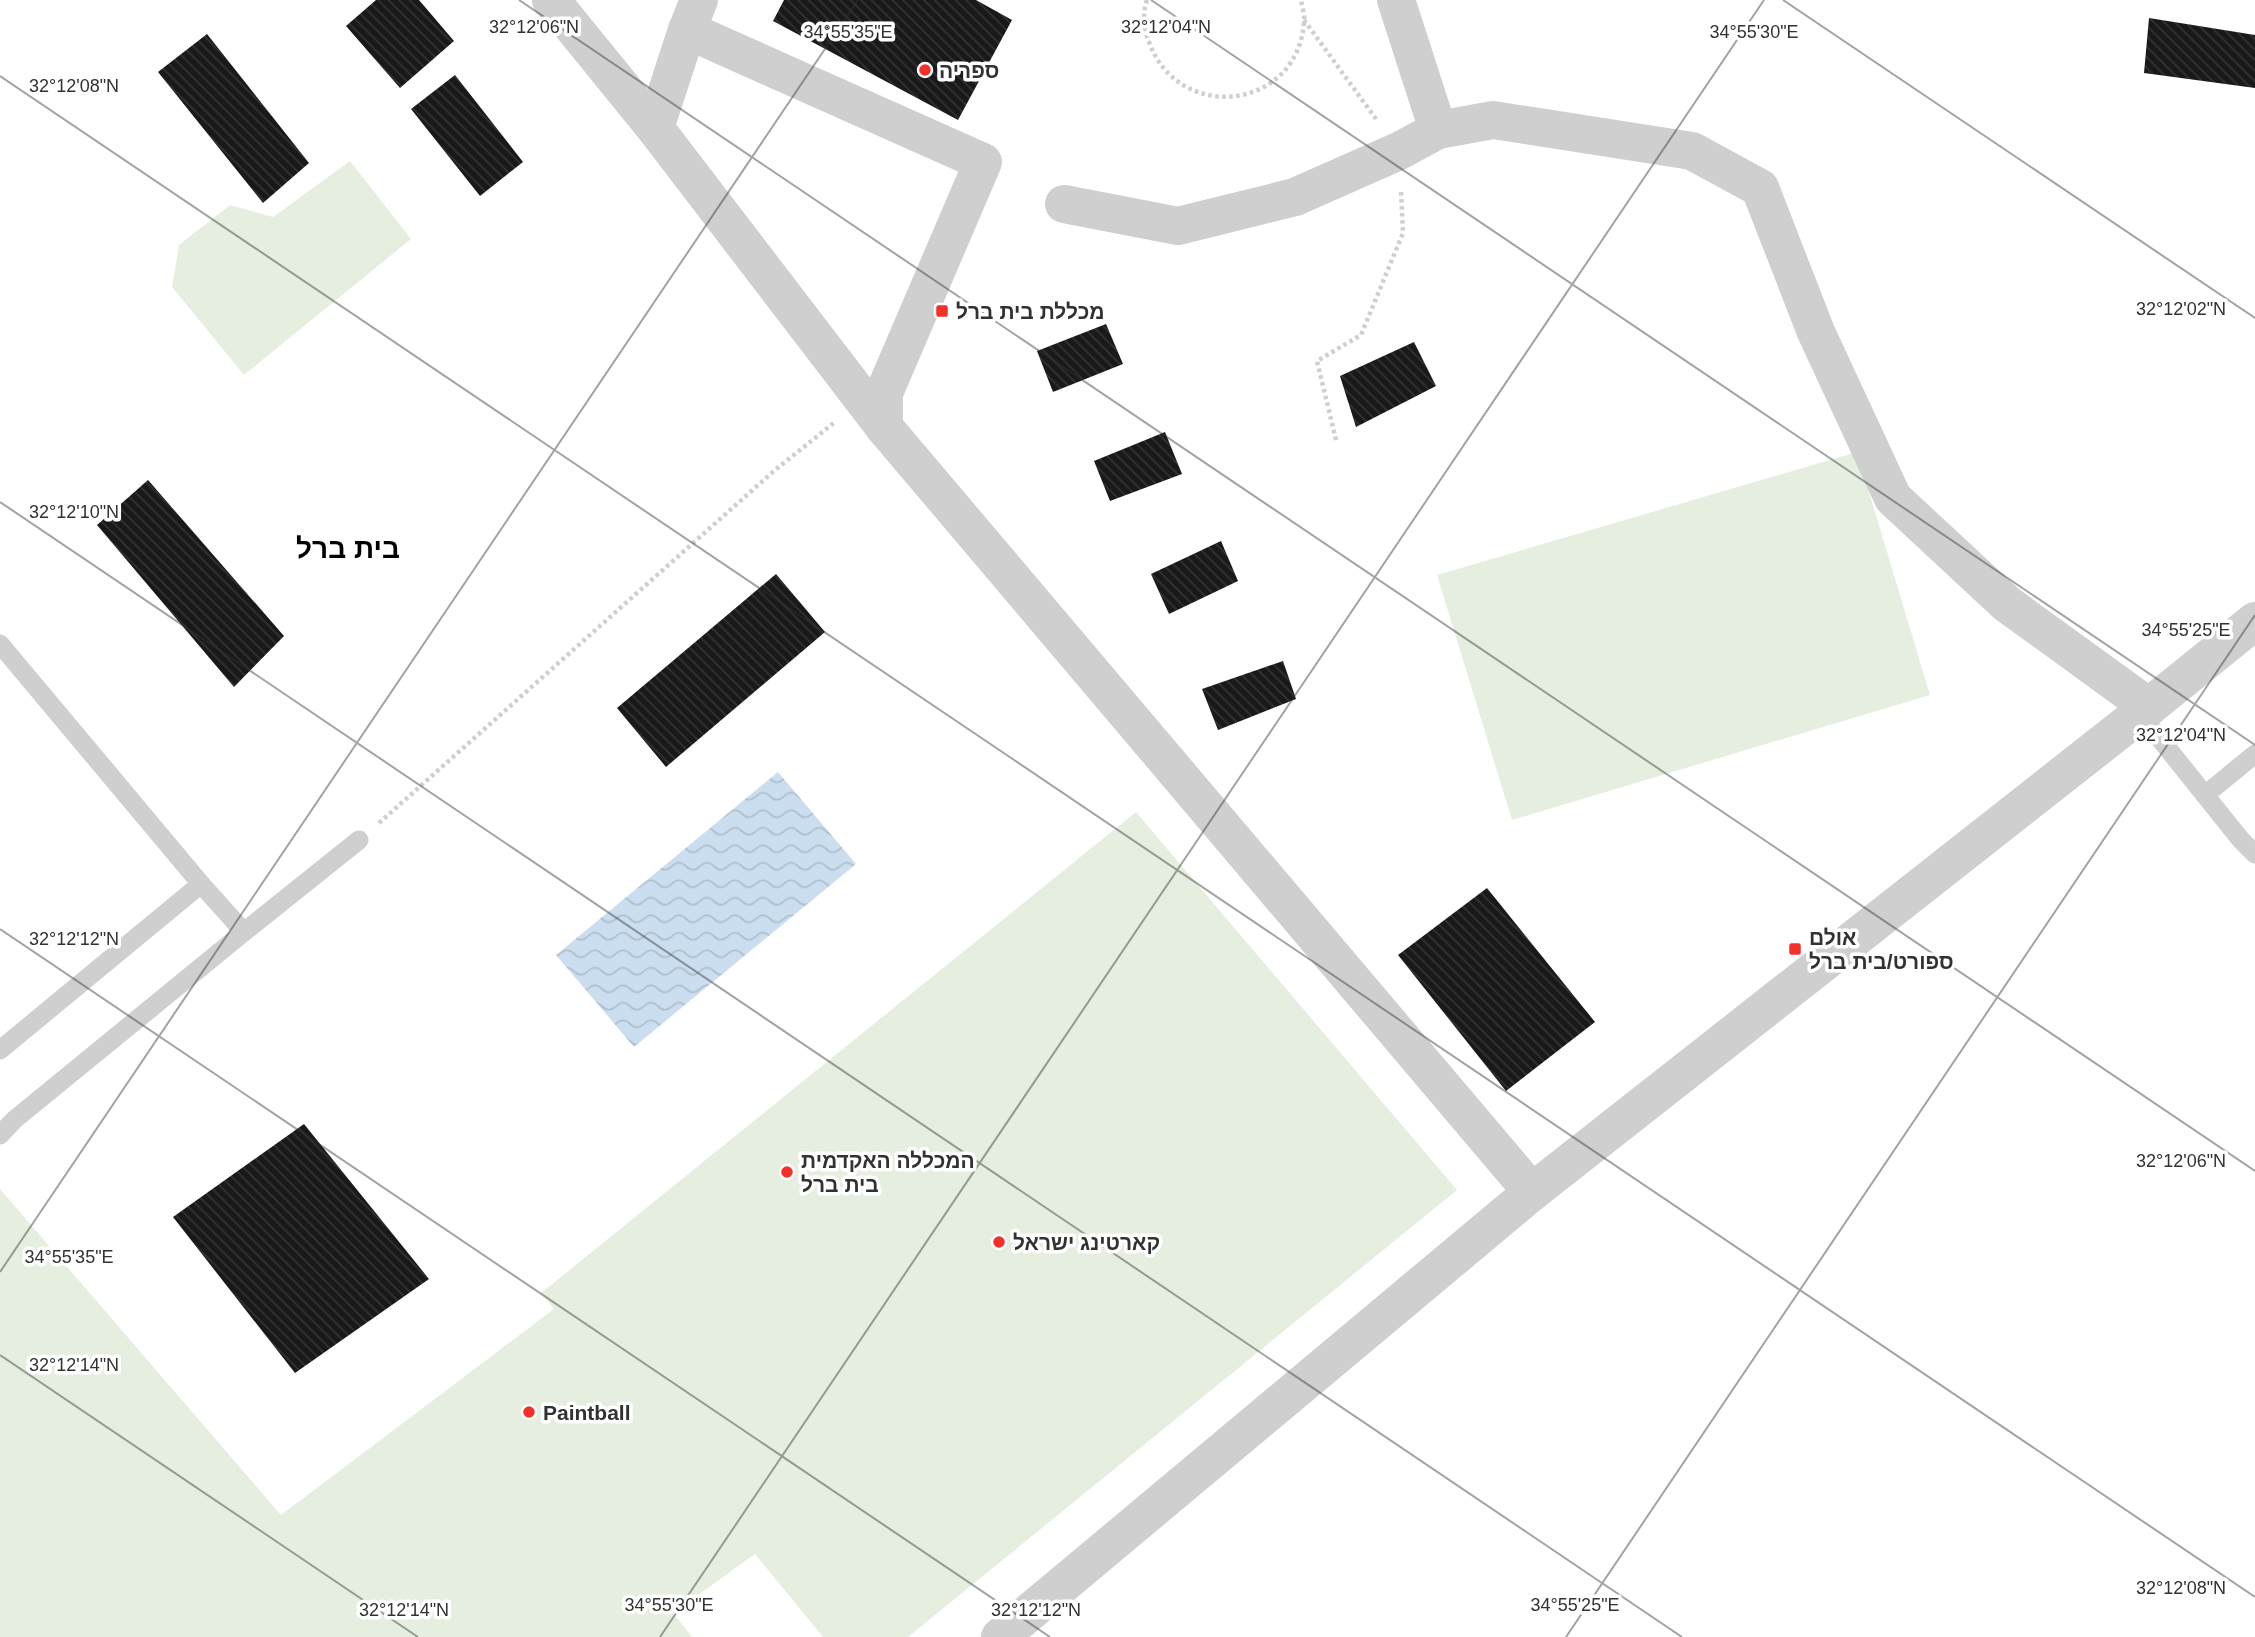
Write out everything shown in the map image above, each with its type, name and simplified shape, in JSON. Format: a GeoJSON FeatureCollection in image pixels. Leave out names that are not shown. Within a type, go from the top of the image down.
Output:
{"type":"FeatureCollection","features":[{"type":"Feature","properties":{"kind":"street"},"geometry":{"type":"LineString","coordinates":[[551,0],[655,128],[873,413],[1532,1192]]}},
{"type":"Feature","properties":{"kind":"street"},"geometry":{"type":"LineString","coordinates":[[1396,0],[1438,130]]}},
{"type":"Feature","properties":{"kind":"street"},"geometry":{"type":"LineString","coordinates":[[655,128],[693,15],[984,162],[873,413]]}},
{"type":"Feature","properties":{"kind":"street"},"geometry":{"type":"LineString","coordinates":[[1064,204],[1178,226],[1296,197],[1438,130],[1493,120],[1692,151],[1760,188],[1816,332],[1893,498],[2007,604],[2144,710]]}},
{"type":"Feature","properties":{"kind":"street"},"geometry":{"type":"LineString","coordinates":[[1000,1637],[1532,1192],[2255,621]]}},
{"type":"Feature","properties":{"kind":"lane"},"geometry":{"type":"LineString","coordinates":[[0,644],[244,932]]}},
{"type":"Feature","properties":{"kind":"lane"},"geometry":{"type":"LineString","coordinates":[[2144,710],[2205,795],[2241,841],[2255,854]]}},
{"type":"Feature","properties":{"kind":"lane"},"geometry":{"type":"LineString","coordinates":[[2205,795],[2255,754]]}},
{"type":"Feature","properties":{"kind":"lane"},"geometry":{"type":"LineString","coordinates":[[0,1135],[14,1120],[359,840]]}},
{"type":"Feature","properties":{"kind":"lane"},"geometry":{"type":"LineString","coordinates":[[0,1050],[201,884]]}},
{"type":"Feature","properties":{"kind":"path"},"geometry":{"type":"LineString","coordinates":[[1147,0],[1145,31],[1154,56],[1170,76],[1192,91],[1216,98],[1242,96],[1266,86],[1287,69],[1299,47],[1304,20],[1301,0]]}},
{"type":"Feature","properties":{"kind":"path"},"geometry":{"type":"LineString","coordinates":[[1304,20],[1398,151],[1403,233],[1361,335],[1317,361],[1336,440]]}},
{"type":"Feature","properties":{"kind":"path"},"geometry":{"type":"LineString","coordinates":[[359,840],[775,470],[873,413]]}},
{"type":"Feature","properties":{"kind":"green space"},"geometry":{"type":"Polygon","coordinates":[[[350,161],[411,239],[244,375],[172,287],[179,245],[230,205],[273,217],[350,161]]]}},
{"type":"Feature","properties":{"kind":"green space"},"geometry":{"type":"Polygon","coordinates":[[[1857,452],[1930,695],[1512,820],[1437,575],[1857,452]]]}},
{"type":"Feature","properties":{"kind":"green space","name":"קארטינג ישראל"},"geometry":{"type":"Polygon","coordinates":[[[1136,812],[1457,1190],[908,1637],[823,1637],[755,1554],[673,1613],[692,1637],[0,1637],[0,1189],[281,1515],[554,1309],[541,1293],[1136,812]]]}},
{"type":"Feature","properties":{"kind":"water"},"geometry":{"type":"Polygon","coordinates":[[[778,772],[856,864],[634,1047],[556,955],[778,772]]]}},
{"type":"Feature","properties":{"kind":"building"},"geometry":{"type":"Polygon","coordinates":[[[376,0],[419,0],[454,41],[400,88],[346,26],[376,0]]]}},
{"type":"Feature","properties":{"kind":"building","name":"ספריה"},"geometry":{"type":"Polygon","coordinates":[[[784,0],[976,0],[1012,20],[958,120],[773,21],[784,0]]]}},
{"type":"Feature","properties":{"kind":"building"},"geometry":{"type":"Polygon","coordinates":[[[2149,18],[2255,35],[2255,88],[2144,73],[2149,18]]]}},
{"type":"Feature","properties":{"kind":"building"},"geometry":{"type":"Polygon","coordinates":[[[207,34],[309,163],[263,203],[158,72],[207,34]]]}},
{"type":"Feature","properties":{"kind":"building"},"geometry":{"type":"Polygon","coordinates":[[[455,75],[523,162],[480,196],[411,109],[455,75]]]}},
{"type":"Feature","properties":{"kind":"building"},"geometry":{"type":"Polygon","coordinates":[[[1106,324],[1123,364],[1053,392],[1037,351],[1106,324]]]}},
{"type":"Feature","properties":{"kind":"building"},"geometry":{"type":"Polygon","coordinates":[[[1414,342],[1436,386],[1356,427],[1340,376],[1414,342]]]}},
{"type":"Feature","properties":{"kind":"building"},"geometry":{"type":"Polygon","coordinates":[[[1165,432],[1182,474],[1110,501],[1094,461],[1165,432]]]}},
{"type":"Feature","properties":{"kind":"building"},"geometry":{"type":"Polygon","coordinates":[[[148,480],[284,636],[234,687],[97,525],[148,480]]]}},
{"type":"Feature","properties":{"kind":"building"},"geometry":{"type":"Polygon","coordinates":[[[1221,541],[1238,581],[1169,614],[1151,574],[1221,541]]]}},
{"type":"Feature","properties":{"kind":"building"},"geometry":{"type":"Polygon","coordinates":[[[776,574],[825,632],[666,767],[617,708],[776,574]]]}},
{"type":"Feature","properties":{"kind":"building"},"geometry":{"type":"Polygon","coordinates":[[[1283,661],[1296,699],[1218,730],[1202,689],[1283,661]]]}},
{"type":"Feature","properties":{"kind":"building"},"geometry":{"type":"Polygon","coordinates":[[[1487,888],[1595,1022],[1506,1091],[1398,955],[1487,888]]]}},
{"type":"Feature","properties":{"kind":"building"},"geometry":{"type":"Polygon","coordinates":[[[304,1124],[429,1279],[295,1373],[173,1217],[304,1124]]]}},
{"type":"Feature","properties":{"kind":"place","name":"ספריה"},"geometry":{"type":"Point","coordinates":[925,70]}},
{"type":"Feature","properties":{"kind":"place","name":"מכללת בית ברל"},"geometry":{"type":"Point","coordinates":[942,311]}},
{"type":"Feature","properties":{"kind":"place","name":"אולם ספורט/בית ברל"},"geometry":{"type":"Point","coordinates":[1795,949]}},
{"type":"Feature","properties":{"kind":"place","name":"המכללה האקדמית בית ברל"},"geometry":{"type":"Point","coordinates":[787,1172]}},
{"type":"Feature","properties":{"kind":"place","name":"קארטינג ישראל"},"geometry":{"type":"Point","coordinates":[999,1242]}},
{"type":"Feature","properties":{"kind":"place","name":"Paintball"},"geometry":{"type":"Point","coordinates":[529,1412]}},
{"type":"Feature","properties":{"kind":"district","name":"בית ברל"},"geometry":{"type":"Point","coordinates":[348,548]}}]}
